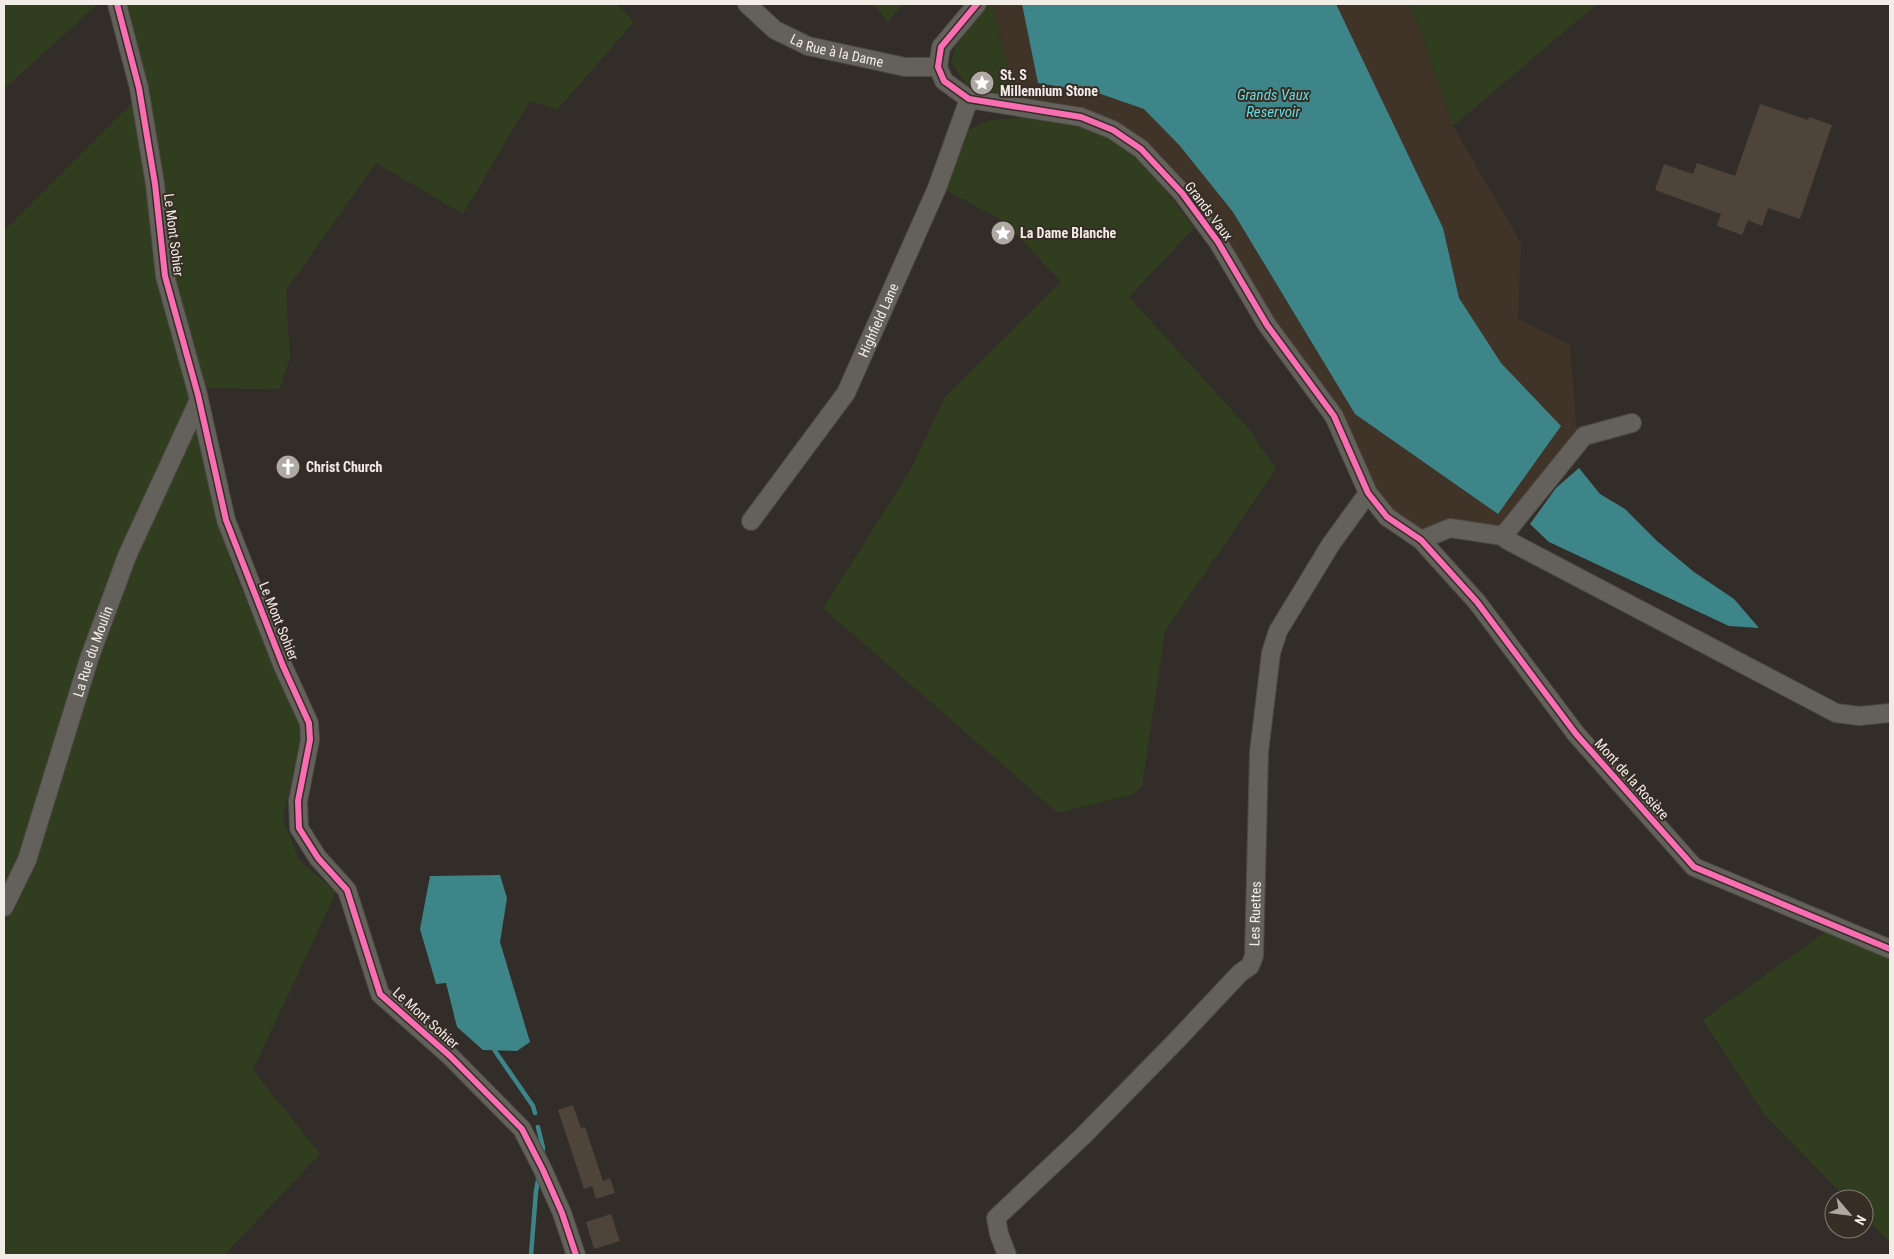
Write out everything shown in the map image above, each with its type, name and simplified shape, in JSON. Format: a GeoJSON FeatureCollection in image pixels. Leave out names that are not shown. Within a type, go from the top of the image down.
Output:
{"type":"FeatureCollection","features":[{"type":"Feature","properties":{"kind":"street","name":"Le Mont Sohier"},"geometry":{"type":"LineString","coordinates":[[117,4],[139,88],[155,184],[165,276],[199,400],[226,520],[284,666],[309,723],[310,740],[298,801],[299,828],[318,858],[347,890],[380,994],[450,1056],[522,1130],[543,1170],[562,1213],[576,1255]]}},
{"type":"Feature","properties":{"kind":"street","name":"La Rue à la Dame"},"geometry":{"type":"LineString","coordinates":[[747,4],[775,30],[808,46],[905,67],[938,67]]}},
{"type":"Feature","properties":{"kind":"street"},"geometry":{"type":"LineString","coordinates":[[938,67],[941,47],[977,4]]}},
{"type":"Feature","properties":{"kind":"street","name":"Grands Vaux"},"geometry":{"type":"LineString","coordinates":[[938,67],[944,81],[969,100],[1082,117],[1112,130],[1141,149],[1182,193],[1218,242],[1267,325],[1334,416],[1368,493],[1387,517],[1421,540]]}},
{"type":"Feature","properties":{"kind":"street","name":"Highfield Lane"},"geometry":{"type":"LineString","coordinates":[[751,521],[846,393],[937,188],[969,100]]}},
{"type":"Feature","properties":{"kind":"street","name":"La Rue du Moulin"},"geometry":{"type":"LineString","coordinates":[[4,907],[27,860],[89,659],[127,556],[199,400]]}},
{"type":"Feature","properties":{"kind":"street"},"geometry":{"type":"LineString","coordinates":[[1503,536],[1584,436],[1632,423]]}},
{"type":"Feature","properties":{"kind":"street","name":"Les Ruettes"},"geometry":{"type":"LineString","coordinates":[[1007,1255],[999,1234],[996,1218],[1083,1136],[1240,973],[1250,966],[1254,956],[1259,752],[1271,653],[1278,631],[1331,544],[1368,493]]}},
{"type":"Feature","properties":{"kind":"street"},"geometry":{"type":"LineString","coordinates":[[1421,540],[1450,528],[1503,536],[1507,540],[1836,713],[1859,716],[1890,713]]}},
{"type":"Feature","properties":{"kind":"street","name":"Mont de la Rosière"},"geometry":{"type":"LineString","coordinates":[[1421,540],[1476,602],[1576,734],[1694,867],[1890,949]]}},
{"type":"Feature","properties":{"kind":"shaded area","name":"Grands Vaux Reservoir"},"geometry":{"type":"Polygon","coordinates":[[[992,4],[1409,4],[1416,18],[1453,126],[1521,243],[1518,318],[1570,345],[1577,434],[1501,531],[1413,528],[1386,508],[1156,156],[1015,98],[992,4]]]}},
{"type":"Feature","properties":{"kind":"green space"},"geometry":{"type":"Polygon","coordinates":[[[4,4],[98,4],[4,89],[4,4]]]}},
{"type":"Feature","properties":{"kind":"green space"},"geometry":{"type":"Polygon","coordinates":[[[124,4],[617,4],[634,22],[557,110],[530,101],[463,214],[376,163],[286,290],[290,358],[280,389],[205,388],[172,265],[124,4]]]}},
{"type":"Feature","properties":{"kind":"green space"},"geometry":{"type":"Polygon","coordinates":[[[873,4],[903,4],[888,22],[873,4]]]}},
{"type":"Feature","properties":{"kind":"green space"},"geometry":{"type":"Polygon","coordinates":[[[988,4],[992,4],[1015,98],[969,89],[951,62],[956,46],[988,4]]]}},
{"type":"Feature","properties":{"kind":"green space"},"geometry":{"type":"Polygon","coordinates":[[[1409,4],[1597,4],[1453,126],[1416,18],[1409,4]]]}},
{"type":"Feature","properties":{"kind":"green space"},"geometry":{"type":"Polygon","coordinates":[[[132,103],[160,273],[191,398],[98,605],[19,859],[4,891],[4,231],[132,103]]]}},
{"type":"Feature","properties":{"kind":"green space"},"geometry":{"type":"Polygon","coordinates":[[[1034,117],[1097,132],[1126,149],[1152,174],[1194,228],[1129,297],[1248,428],[1276,469],[1165,631],[1142,786],[1134,794],[1058,813],[823,608],[910,471],[945,397],[1061,282],[1004,221],[943,189],[965,131],[991,120],[1034,117]]]}},
{"type":"Feature","properties":{"kind":"green space"},"geometry":{"type":"Polygon","coordinates":[[[195,427],[234,573],[292,701],[301,735],[283,819],[299,860],[336,892],[253,1070],[320,1154],[224,1255],[4,1255],[4,926],[38,855],[109,626],[146,528],[195,427]]]}},
{"type":"Feature","properties":{"kind":"green space"},"geometry":{"type":"Polygon","coordinates":[[[1825,932],[1890,958],[1890,1243],[1874,1226],[1874,1189],[1837,1189],[1764,1114],[1703,1020],[1825,932]]]}},
{"type":"Feature","properties":{"kind":"water","name":"Grands Vaux Reservoir"},"geometry":{"type":"Polygon","coordinates":[[[1022,4],[1336,4],[1443,228],[1459,298],[1501,363],[1561,426],[1498,514],[1355,414],[1233,212],[1180,146],[1144,109],[1098,93],[1038,83],[1022,4]]]}},
{"type":"Feature","properties":{"kind":"water"},"geometry":{"type":"Polygon","coordinates":[[[1579,468],[1600,494],[1625,509],[1657,541],[1694,572],[1734,599],[1759,628],[1729,626],[1549,542],[1530,524],[1556,488],[1579,468]]]}},
{"type":"Feature","properties":{"kind":"water"},"geometry":{"type":"Polygon","coordinates":[[[500,875],[507,898],[500,942],[530,1042],[517,1051],[483,1050],[457,1027],[446,983],[436,984],[420,929],[430,876],[500,875]]]}},
{"type":"Feature","properties":{"kind":"building"},"geometry":{"type":"Polygon","coordinates":[[[1760,104],[1808,120],[1809,117],[1832,125],[1800,219],[1768,208],[1762,226],[1748,220],[1742,235],[1717,226],[1721,214],[1655,190],[1664,164],[1693,174],[1697,163],[1735,176],[1760,104]]]}},
{"type":"Feature","properties":{"kind":"building"},"geometry":{"type":"Polygon","coordinates":[[[573,1105],[581,1128],[585,1127],[603,1181],[610,1178],[615,1193],[596,1199],[592,1186],[584,1189],[558,1110],[573,1105]]]}},
{"type":"Feature","properties":{"kind":"building"},"geometry":{"type":"Polygon","coordinates":[[[611,1214],[620,1241],[594,1249],[586,1222],[611,1214]]]}},
{"type":"Feature","properties":{"kind":"waterway"},"geometry":{"type":"LineString","coordinates":[[495,1051],[533,1106],[535,1113]]}},
{"type":"Feature","properties":{"kind":"waterway"},"geometry":{"type":"LineString","coordinates":[[538,1127],[543,1148],[542,1154]]}},
{"type":"Feature","properties":{"kind":"waterway"},"geometry":{"type":"LineString","coordinates":[[531,1255],[539,1175]]}},
{"type":"Feature","properties":{"kind":"cycle path"},"geometry":{"type":"LineString","coordinates":[[117,4],[139,88],[155,184],[165,276],[198,395],[226,520],[283,666],[309,723],[310,740],[298,801],[299,828],[318,858],[347,890],[380,994],[450,1056],[522,1129],[562,1213],[576,1255]]}},
{"type":"Feature","properties":{"kind":"cycle path"},"geometry":{"type":"LineString","coordinates":[[977,4],[941,47],[938,67],[944,81],[969,99],[1081,117],[1113,130],[1141,149],[1182,193],[1218,242],[1267,325],[1334,416],[1368,493],[1387,517],[1421,540],[1477,602],[1576,734],[1694,867],[1890,949]]}},
{"type":"Feature","properties":{"kind":"place","name":"St. S Millennium Stone"},"geometry":{"type":"Point","coordinates":[982,83]}},
{"type":"Feature","properties":{"kind":"place","name":"La Dame Blanche"},"geometry":{"type":"Point","coordinates":[1003,233]}},
{"type":"Feature","properties":{"kind":"place","name":"Christ Church"},"geometry":{"type":"Point","coordinates":[288,467]}}]}
